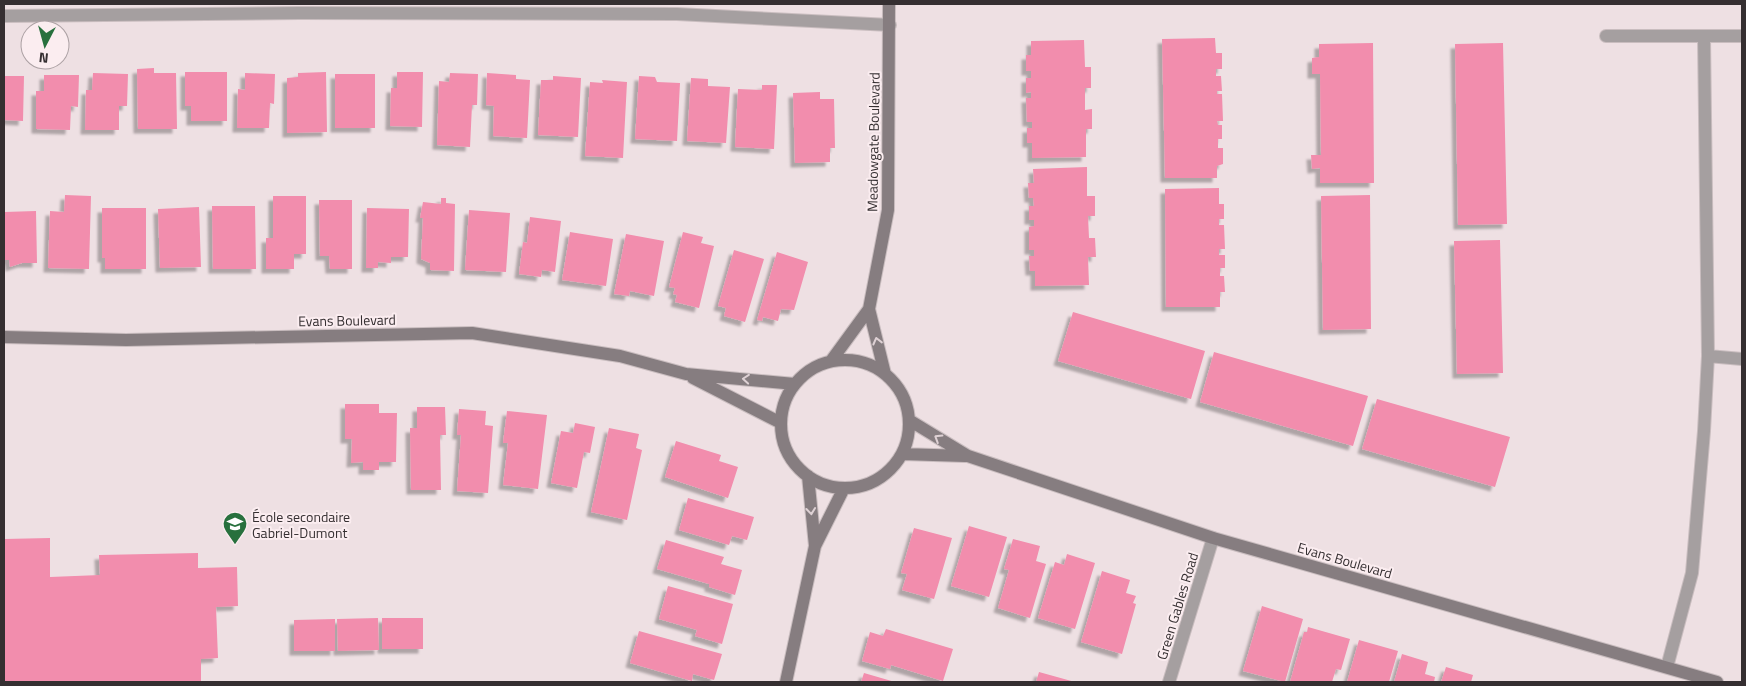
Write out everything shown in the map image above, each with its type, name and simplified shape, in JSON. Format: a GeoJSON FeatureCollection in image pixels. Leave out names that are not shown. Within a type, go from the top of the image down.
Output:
{"type":"FeatureCollection","features":[{"type":"Feature","properties":{"kind":"street","name":"Meadowgate Boulevard"},"geometry":{"type":"LineString","coordinates":[[832,362],[869,309],[888,210],[890,4]]}},
{"type":"Feature","properties":{"kind":"street"},"geometry":{"type":"LineString","coordinates":[[4,16],[677,9],[890,25]]}},
{"type":"Feature","properties":{"kind":"street"},"geometry":{"type":"LineString","coordinates":[[1606,36],[1742,36]]}},
{"type":"Feature","properties":{"kind":"street"},"geometry":{"type":"LineString","coordinates":[[1667,667],[1692,573],[1704,431],[1708,356],[1704,36]]}},
{"type":"Feature","properties":{"kind":"street","name":"Meadowgate Boulevard"},"geometry":{"type":"LineString","coordinates":[[869,309],[885,374]]}},
{"type":"Feature","properties":{"kind":"street","name":"Evans Boulevard"},"geometry":{"type":"LineString","coordinates":[[4,337],[126,340],[472,333],[620,356],[686,374],[795,384]]}},
{"type":"Feature","properties":{"kind":"street"},"geometry":{"type":"LineString","coordinates":[[1708,356],[1742,359]]}},
{"type":"Feature","properties":{"kind":"street"},"geometry":{"type":"LineString","coordinates":[[854,360],[870,365],[885,374],[897,387],[905,402],[909,420],[908,437],[902,454],[891,468],[877,479],[861,486],[844,488],[826,485],[808,476],[793,461],[784,443],[781,423],[784,403],[795,384],[811,369],[832,362],[854,360]]}},
{"type":"Feature","properties":{"kind":"street","name":"Evans Boulevard"},"geometry":{"type":"LineString","coordinates":[[686,374],[781,423]]}},
{"type":"Feature","properties":{"kind":"street","name":"Evans Boulevard"},"geometry":{"type":"LineString","coordinates":[[909,420],[968,456],[1213,538],[1717,682]]}},
{"type":"Feature","properties":{"kind":"street","name":"Evans Boulevard"},"geometry":{"type":"LineString","coordinates":[[902,454],[968,456]]}},
{"type":"Feature","properties":{"kind":"street"},"geometry":{"type":"LineString","coordinates":[[808,476],[815,546]]}},
{"type":"Feature","properties":{"kind":"street"},"geometry":{"type":"LineString","coordinates":[[786,682],[815,546],[844,488]]}},
{"type":"Feature","properties":{"kind":"street","name":"Green Gables Road"},"geometry":{"type":"LineString","coordinates":[[1169,682],[1213,538]]}},
{"type":"Feature","properties":{"kind":"building"},"geometry":{"type":"Polygon","coordinates":[[[1215,38],[1216,53],[1222,53],[1222,69],[1216,69],[1216,76],[1221,76],[1222,91],[1217,91],[1217,94],[1222,94],[1223,121],[1217,121],[1218,125],[1222,125],[1222,139],[1218,139],[1218,148],[1223,148],[1223,164],[1217,166],[1217,178],[1165,178],[1162,39],[1215,38]]]}},
{"type":"Feature","properties":{"kind":"building"},"geometry":{"type":"Polygon","coordinates":[[[1084,40],[1085,67],[1091,67],[1091,88],[1085,88],[1085,110],[1092,109],[1092,129],[1086,129],[1086,157],[1032,158],[1032,143],[1027,143],[1027,128],[1032,128],[1032,122],[1027,122],[1026,98],[1031,98],[1031,92],[1026,93],[1026,78],[1031,78],[1031,71],[1026,71],[1026,55],[1031,55],[1031,41],[1084,40]]]}},
{"type":"Feature","properties":{"kind":"building"},"geometry":{"type":"Polygon","coordinates":[[[1373,43],[1374,183],[1320,183],[1320,168],[1312,169],[1311,155],[1321,155],[1320,74],[1312,74],[1312,58],[1319,57],[1319,44],[1373,43]]]}},
{"type":"Feature","properties":{"kind":"building"},"geometry":{"type":"Polygon","coordinates":[[[1503,43],[1507,224],[1458,225],[1455,44],[1503,43]]]}},
{"type":"Feature","properties":{"kind":"building"},"geometry":{"type":"Polygon","coordinates":[[[154,68],[154,73],[176,73],[177,129],[138,129],[137,69],[154,68]]]}},
{"type":"Feature","properties":{"kind":"building"},"geometry":{"type":"Polygon","coordinates":[[[185,72],[227,72],[227,121],[191,121],[191,106],[185,106],[185,72]]]}},
{"type":"Feature","properties":{"kind":"building"},"geometry":{"type":"Polygon","coordinates":[[[326,72],[327,132],[287,133],[287,78],[298,77],[298,73],[326,72]]]}},
{"type":"Feature","properties":{"kind":"building"},"geometry":{"type":"Polygon","coordinates":[[[397,72],[423,72],[422,127],[390,126],[391,88],[397,88],[397,72]]]}},
{"type":"Feature","properties":{"kind":"building"},"geometry":{"type":"Polygon","coordinates":[[[93,73],[128,74],[127,106],[119,106],[119,130],[85,130],[86,90],[92,90],[93,73]]]}},
{"type":"Feature","properties":{"kind":"building"},"geometry":{"type":"Polygon","coordinates":[[[245,73],[275,74],[274,104],[270,103],[269,128],[237,128],[238,89],[245,90],[245,73]]]}},
{"type":"Feature","properties":{"kind":"building"},"geometry":{"type":"Polygon","coordinates":[[[450,73],[478,74],[477,105],[472,105],[470,147],[437,145],[439,81],[449,82],[450,73]]]}},
{"type":"Feature","properties":{"kind":"building"},"geometry":{"type":"Polygon","coordinates":[[[487,73],[516,75],[516,79],[530,80],[527,138],[493,136],[494,106],[486,105],[487,73]]]}},
{"type":"Feature","properties":{"kind":"building"},"geometry":{"type":"Polygon","coordinates":[[[335,74],[375,74],[375,128],[335,128],[335,74]]]}},
{"type":"Feature","properties":{"kind":"building"},"geometry":{"type":"Polygon","coordinates":[[[44,75],[79,75],[78,107],[71,106],[70,130],[36,129],[36,91],[44,91],[44,75]]]}},
{"type":"Feature","properties":{"kind":"building"},"geometry":{"type":"Polygon","coordinates":[[[4,76],[24,76],[23,121],[4,120],[4,76]]]}},
{"type":"Feature","properties":{"kind":"building"},"geometry":{"type":"Polygon","coordinates":[[[553,76],[581,78],[578,137],[538,135],[541,80],[553,80],[553,76]]]}},
{"type":"Feature","properties":{"kind":"building"},"geometry":{"type":"Polygon","coordinates":[[[639,76],[655,77],[657,82],[680,83],[677,141],[635,139],[639,76]]]}},
{"type":"Feature","properties":{"kind":"building"},"geometry":{"type":"Polygon","coordinates":[[[691,78],[708,79],[708,86],[730,87],[726,143],[687,141],[691,78]]]}},
{"type":"Feature","properties":{"kind":"building"},"geometry":{"type":"Polygon","coordinates":[[[602,80],[627,82],[623,158],[585,156],[590,82],[603,83],[602,80]]]}},
{"type":"Feature","properties":{"kind":"building"},"geometry":{"type":"Polygon","coordinates":[[[762,85],[777,85],[774,149],[735,147],[738,89],[762,90],[762,85]]]}},
{"type":"Feature","properties":{"kind":"building"},"geometry":{"type":"Polygon","coordinates":[[[820,92],[820,99],[834,99],[835,148],[830,148],[830,162],[795,163],[793,93],[820,92]]]}},
{"type":"Feature","properties":{"kind":"building"},"geometry":{"type":"Polygon","coordinates":[[[1087,167],[1087,196],[1095,196],[1095,216],[1088,216],[1089,238],[1095,238],[1096,257],[1088,257],[1089,285],[1035,286],[1035,271],[1030,271],[1029,256],[1034,256],[1034,250],[1029,250],[1029,227],[1034,226],[1034,220],[1029,220],[1029,206],[1034,206],[1033,198],[1029,198],[1028,183],[1034,183],[1033,169],[1087,167]]]}},
{"type":"Feature","properties":{"kind":"building"},"geometry":{"type":"Polygon","coordinates":[[[1219,188],[1219,204],[1224,204],[1224,219],[1219,219],[1219,225],[1224,225],[1225,249],[1219,249],[1219,255],[1225,255],[1225,268],[1220,268],[1220,276],[1224,276],[1225,292],[1220,292],[1220,307],[1166,307],[1165,189],[1219,188]]]}},
{"type":"Feature","properties":{"kind":"building"},"geometry":{"type":"Polygon","coordinates":[[[65,195],[91,196],[89,269],[48,268],[50,211],[64,212],[65,195]]]}},
{"type":"Feature","properties":{"kind":"building"},"geometry":{"type":"Polygon","coordinates":[[[1370,195],[1371,329],[1323,330],[1321,196],[1370,195]]]}},
{"type":"Feature","properties":{"kind":"building"},"geometry":{"type":"Polygon","coordinates":[[[273,196],[306,196],[306,254],[294,254],[294,269],[266,269],[266,238],[273,238],[273,196]]]}},
{"type":"Feature","properties":{"kind":"building"},"geometry":{"type":"Polygon","coordinates":[[[441,198],[446,198],[446,203],[455,204],[454,271],[430,270],[430,263],[421,259],[423,218],[420,218],[423,202],[441,204],[441,198]]]}},
{"type":"Feature","properties":{"kind":"building"},"geometry":{"type":"Polygon","coordinates":[[[319,200],[352,200],[352,269],[330,269],[329,256],[320,256],[319,200]]]}},
{"type":"Feature","properties":{"kind":"building"},"geometry":{"type":"Polygon","coordinates":[[[212,206],[255,206],[256,269],[213,269],[212,206]]]}},
{"type":"Feature","properties":{"kind":"building"},"geometry":{"type":"Polygon","coordinates":[[[199,207],[201,267],[160,268],[158,209],[199,207]]]}},
{"type":"Feature","properties":{"kind":"building"},"geometry":{"type":"Polygon","coordinates":[[[102,208],[146,208],[146,269],[105,269],[105,258],[102,258],[102,208]]]}},
{"type":"Feature","properties":{"kind":"building"},"geometry":{"type":"Polygon","coordinates":[[[367,208],[409,209],[408,257],[391,257],[391,263],[378,262],[378,268],[366,268],[367,208]]]}},
{"type":"Feature","properties":{"kind":"building"},"geometry":{"type":"Polygon","coordinates":[[[469,210],[510,213],[506,272],[465,270],[469,210]]]}},
{"type":"Feature","properties":{"kind":"building"},"geometry":{"type":"Polygon","coordinates":[[[36,211],[37,263],[22,263],[10,267],[9,260],[4,260],[4,212],[36,211]]]}},
{"type":"Feature","properties":{"kind":"building"},"geometry":{"type":"Polygon","coordinates":[[[530,217],[561,221],[555,272],[542,270],[541,277],[519,274],[523,242],[527,243],[530,217]]]}},
{"type":"Feature","properties":{"kind":"building"},"geometry":{"type":"Polygon","coordinates":[[[570,232],[613,239],[606,286],[562,280],[570,232]]]}},
{"type":"Feature","properties":{"kind":"building"},"geometry":{"type":"Polygon","coordinates":[[[683,232],[703,237],[701,243],[714,246],[699,308],[675,302],[677,295],[673,294],[675,288],[669,287],[683,232]]]}},
{"type":"Feature","properties":{"kind":"building"},"geometry":{"type":"Polygon","coordinates":[[[626,234],[664,241],[654,296],[630,291],[629,296],[614,294],[626,234]]]}},
{"type":"Feature","properties":{"kind":"building"},"geometry":{"type":"Polygon","coordinates":[[[1500,240],[1503,373],[1457,374],[1454,241],[1500,240]]]}},
{"type":"Feature","properties":{"kind":"building"},"geometry":{"type":"Polygon","coordinates":[[[734,250],[764,259],[745,322],[724,316],[726,308],[718,306],[734,250]]]}},
{"type":"Feature","properties":{"kind":"building"},"geometry":{"type":"Polygon","coordinates":[[[777,252],[808,262],[794,310],[781,309],[778,321],[763,317],[762,321],[757,320],[777,252]]]}},
{"type":"Feature","properties":{"kind":"building"},"geometry":{"type":"Polygon","coordinates":[[[1073,312],[1205,351],[1191,399],[1058,361],[1073,312]]]}},
{"type":"Feature","properties":{"kind":"building"},"geometry":{"type":"Polygon","coordinates":[[[1214,352],[1368,396],[1353,446],[1200,402],[1214,352]]]}},
{"type":"Feature","properties":{"kind":"building"},"geometry":{"type":"Polygon","coordinates":[[[1377,399],[1510,437],[1495,487],[1362,449],[1377,399]]]}},
{"type":"Feature","properties":{"kind":"building"},"geometry":{"type":"Polygon","coordinates":[[[345,404],[379,404],[379,413],[397,413],[396,462],[379,462],[379,470],[363,470],[363,462],[351,463],[352,439],[345,439],[345,404]]]}},
{"type":"Feature","properties":{"kind":"building"},"geometry":{"type":"Polygon","coordinates":[[[417,407],[445,407],[446,435],[440,435],[441,490],[411,490],[410,428],[417,428],[417,407]]]}},
{"type":"Feature","properties":{"kind":"building"},"geometry":{"type":"Polygon","coordinates":[[[459,409],[486,411],[485,425],[493,426],[488,493],[457,491],[461,435],[457,435],[459,409]]]}},
{"type":"Feature","properties":{"kind":"building"},"geometry":{"type":"Polygon","coordinates":[[[507,411],[547,415],[538,489],[503,485],[508,443],[503,443],[507,411]]]}},
{"type":"Feature","properties":{"kind":"building"},"geometry":{"type":"Polygon","coordinates":[[[575,423],[595,427],[590,453],[584,452],[577,488],[551,483],[561,431],[573,433],[575,423]]]}},
{"type":"Feature","properties":{"kind":"building"},"geometry":{"type":"Polygon","coordinates":[[[609,428],[639,434],[636,448],[642,450],[627,520],[591,512],[609,428]]]}},
{"type":"Feature","properties":{"kind":"building"},"geometry":{"type":"Polygon","coordinates":[[[676,441],[721,455],[719,461],[738,467],[728,498],[665,477],[676,441]]]}},
{"type":"Feature","properties":{"kind":"building"},"geometry":{"type":"Polygon","coordinates":[[[688,498],[754,517],[747,540],[732,536],[729,545],[679,530],[688,498]]]}},
{"type":"Feature","properties":{"kind":"building"},"geometry":{"type":"Polygon","coordinates":[[[969,526],[1007,537],[989,597],[951,586],[969,526]]]}},
{"type":"Feature","properties":{"kind":"building"},"geometry":{"type":"Polygon","coordinates":[[[914,528],[952,538],[934,599],[902,590],[907,574],[901,573],[914,528]]]}},
{"type":"Feature","properties":{"kind":"building"},"geometry":{"type":"Polygon","coordinates":[[[50,538],[50,577],[100,575],[99,555],[198,553],[198,568],[237,567],[238,606],[216,607],[218,658],[201,659],[201,682],[4,682],[4,539],[50,538]]]}},
{"type":"Feature","properties":{"kind":"building"},"geometry":{"type":"Polygon","coordinates":[[[1013,539],[1040,546],[1036,561],[1046,564],[1030,618],[998,608],[1009,570],[1004,569],[1013,539]]]}},
{"type":"Feature","properties":{"kind":"building"},"geometry":{"type":"Polygon","coordinates":[[[666,540],[724,557],[721,564],[742,570],[735,595],[709,587],[709,584],[657,569],[666,540]]]}},
{"type":"Feature","properties":{"kind":"building"},"geometry":{"type":"Polygon","coordinates":[[[1067,554],[1095,563],[1075,629],[1038,618],[1055,562],[1064,565],[1067,554]]]}},
{"type":"Feature","properties":{"kind":"building"},"geometry":{"type":"Polygon","coordinates":[[[1102,571],[1130,580],[1126,593],[1136,596],[1133,603],[1136,604],[1122,654],[1081,642],[1102,571]]]}},
{"type":"Feature","properties":{"kind":"building"},"geometry":{"type":"Polygon","coordinates":[[[668,586],[733,604],[722,644],[695,636],[697,630],[659,619],[668,586]]]}},
{"type":"Feature","properties":{"kind":"building"},"geometry":{"type":"Polygon","coordinates":[[[1262,606],[1303,619],[1285,682],[1243,671],[1262,606]]]}},
{"type":"Feature","properties":{"kind":"building"},"geometry":{"type":"Polygon","coordinates":[[[378,618],[379,650],[338,651],[337,619],[378,618]]]}},
{"type":"Feature","properties":{"kind":"building"},"geometry":{"type":"Polygon","coordinates":[[[382,618],[423,618],[423,649],[382,649],[382,618]]]}},
{"type":"Feature","properties":{"kind":"building"},"geometry":{"type":"Polygon","coordinates":[[[335,619],[335,651],[294,651],[294,620],[335,619]]]}},
{"type":"Feature","properties":{"kind":"building"},"geometry":{"type":"Polygon","coordinates":[[[1308,627],[1350,639],[1341,670],[1336,669],[1332,682],[1290,682],[1304,632],[1307,632],[1308,627]]]}},
{"type":"Feature","properties":{"kind":"building"},"geometry":{"type":"Polygon","coordinates":[[[886,629],[953,649],[943,681],[891,665],[890,669],[862,661],[870,632],[883,636],[886,629]]]}},
{"type":"Feature","properties":{"kind":"building"},"geometry":{"type":"Polygon","coordinates":[[[639,631],[722,654],[714,680],[693,674],[692,681],[630,663],[639,631]]]}},
{"type":"Feature","properties":{"kind":"building"},"geometry":{"type":"Polygon","coordinates":[[[1359,640],[1398,651],[1389,682],[1347,682],[1359,640]]]}},
{"type":"Feature","properties":{"kind":"building"},"geometry":{"type":"Polygon","coordinates":[[[1402,654],[1428,662],[1425,674],[1435,677],[1434,682],[1394,682],[1402,654]]]}},
{"type":"Feature","properties":{"kind":"building"},"geometry":{"type":"Polygon","coordinates":[[[1446,667],[1473,675],[1471,682],[1441,682],[1446,667]]]}},
{"type":"Feature","properties":{"kind":"building"},"geometry":{"type":"Polygon","coordinates":[[[1039,672],[1075,682],[1036,682],[1039,672]]]}},
{"type":"Feature","properties":{"kind":"building"},"geometry":{"type":"Polygon","coordinates":[[[864,673],[895,682],[861,682],[864,673]]]}},
{"type":"Feature","properties":{"kind":"place","name":"École secondaire Gabriel-Dumont"},"geometry":{"type":"Point","coordinates":[235,545]}}]}
